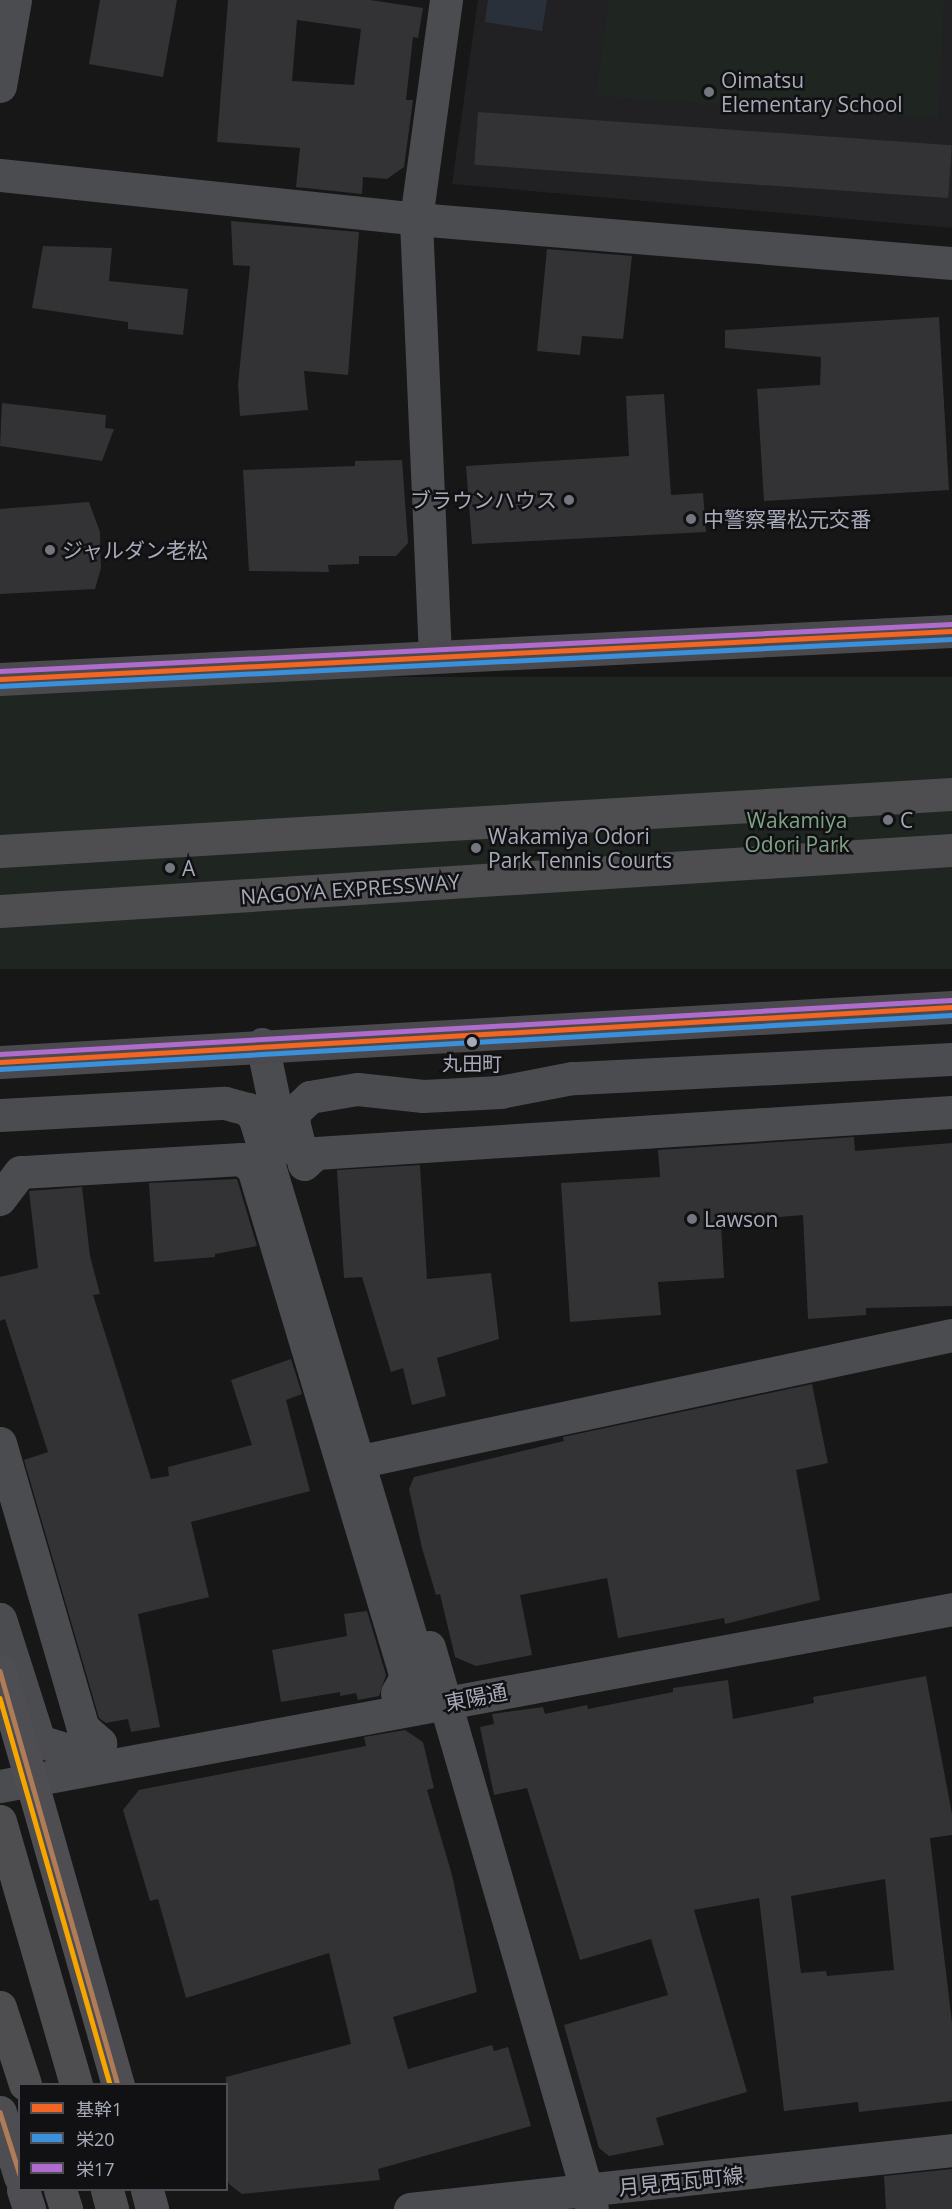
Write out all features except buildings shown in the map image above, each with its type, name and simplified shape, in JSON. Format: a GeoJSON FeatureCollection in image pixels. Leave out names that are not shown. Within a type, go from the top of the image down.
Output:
{"type":"FeatureCollection","features":[{"type":"Feature","properties":{"kind":"highway"},"geometry":{"type":"LineString","coordinates":[[0,851],[952,794]]}},
{"type":"Feature","properties":{"kind":"highway","name":"NAGOYA EXPRESSWAY"},"geometry":{"type":"LineString","coordinates":[[0,911],[952,850]]}},
{"type":"Feature","properties":{"kind":"highway"},"geometry":{"type":"LineString","coordinates":[[0,1821],[75,2083]]}},
{"type":"Feature","properties":{"kind":"highway"},"geometry":{"type":"LineString","coordinates":[[0,2007],[24,2083]]}},
{"type":"Feature","properties":{"kind":"highway"},"geometry":{"type":"LineString","coordinates":[[60,2191],[66,2209]]}},
{"type":"Feature","properties":{"kind":"highway"},"geometry":{"type":"LineString","coordinates":[[107,2191],[112,2209]]}},
{"type":"Feature","properties":{"kind":"main road"},"geometry":{"type":"LineString","coordinates":[[0,1671],[34,1779],[117,2083]]}},
{"type":"Feature","properties":{"kind":"main road"},"geometry":{"type":"LineString","coordinates":[[0,2112],[18,2170]]}},
{"type":"Feature","properties":{"kind":"main road"},"geometry":{"type":"LineString","coordinates":[[23,2191],[29,2209]]}},
{"type":"Feature","properties":{"kind":"main road"},"geometry":{"type":"LineString","coordinates":[[147,2191],[152,2209]]}},
{"type":"Feature","properties":{"kind":"street"},"geometry":{"type":"LineString","coordinates":[[0,86],[15,0]]}},
{"type":"Feature","properties":{"kind":"street"},"geometry":{"type":"LineString","coordinates":[[435,656],[416,219],[446,0]]}},
{"type":"Feature","properties":{"kind":"street"},"geometry":{"type":"LineString","coordinates":[[0,175],[416,219],[952,263]]}},
{"type":"Feature","properties":{"kind":"street"},"geometry":{"type":"LineString","coordinates":[[0,679],[952,632]]}},
{"type":"Feature","properties":{"kind":"street"},"geometry":{"type":"LineString","coordinates":[[0,1062],[262,1044],[952,1007]]}},
{"type":"Feature","properties":{"kind":"street"},"geometry":{"type":"LineString","coordinates":[[262,1044],[278,1125],[372,1459],[446,1703],[590,2200]]}},
{"type":"Feature","properties":{"kind":"street"},"geometry":{"type":"LineString","coordinates":[[952,1059],[572,1078],[500,1092],[423,1096],[357,1089],[310,1097],[295,1111],[293,1120],[304,1164],[316,1154],[952,1112]]}},
{"type":"Feature","properties":{"kind":"street"},"geometry":{"type":"LineString","coordinates":[[0,1115],[225,1104],[249,1109],[421,1671],[419,1685],[397,1693],[406,1677],[252,1168],[241,1159],[20,1172],[0,1199]]}},
{"type":"Feature","properties":{"kind":"street"},"geometry":{"type":"LineString","coordinates":[[372,1459],[952,1335]]}},
{"type":"Feature","properties":{"kind":"street"},"geometry":{"type":"LineString","coordinates":[[0,1443],[83,1728],[100,1743],[65,1749],[39,1741],[0,1619]]}},
{"type":"Feature","properties":{"kind":"street","name":"東陽通"},"geometry":{"type":"LineString","coordinates":[[0,1786],[952,1609]]}},
{"type":"Feature","properties":{"kind":"street","name":"月見西瓦町線"},"geometry":{"type":"LineString","coordinates":[[410,2209],[590,2200],[952,2150]]}},
{"type":"Feature","properties":{"kind":"shaded area","name":"Oimatsu Elementary School"},"geometry":{"type":"Polygon","coordinates":[[[478,0],[952,0],[952,228],[452,184],[478,0]]]}},
{"type":"Feature","properties":{"kind":"shaded area"},"geometry":{"type":"Polygon","coordinates":[[[488,0],[547,0],[542,31],[485,22],[488,0]]]}},
{"type":"Feature","properties":{"kind":"green space"},"geometry":{"type":"Polygon","coordinates":[[[609,0],[944,0],[938,118],[596,96],[609,0]]]}},
{"type":"Feature","properties":{"kind":"green space","name":"Wakamiya Odori Park"},"geometry":{"type":"Polygon","coordinates":[[[0,677],[952,677],[952,969],[0,969],[0,677]]]}},
{"type":"Feature","properties":{"kind":"transit line","name":"栄17"},"geometry":{"type":"LineString","coordinates":[[0,671],[952,624]]}},
{"type":"Feature","properties":{"kind":"transit line","name":"基幹1"},"geometry":{"type":"LineString","coordinates":[[0,679],[952,631]]}},
{"type":"Feature","properties":{"kind":"transit line","name":"栄20"},"geometry":{"type":"LineString","coordinates":[[0,686],[952,639]]}},
{"type":"Feature","properties":{"kind":"transit line","name":"栄17"},"geometry":{"type":"LineString","coordinates":[[0,1054],[952,1000]]}},
{"type":"Feature","properties":{"kind":"transit line","name":"基幹1"},"geometry":{"type":"LineString","coordinates":[[0,1062],[952,1007]]}},
{"type":"Feature","properties":{"kind":"transit line","name":"栄20"},"geometry":{"type":"LineString","coordinates":[[0,1069],[952,1015]]}},
{"type":"Feature","properties":{"kind":"transit line"},"geometry":{"type":"LineString","coordinates":[[0,1671],[118,2083]]}},
{"type":"Feature","properties":{"kind":"transit line"},"geometry":{"type":"LineString","coordinates":[[0,1698],[110,2083]]}},
{"type":"Feature","properties":{"kind":"transit line"},"geometry":{"type":"LineString","coordinates":[[0,2112],[18,2169]]}},
{"type":"Feature","properties":{"kind":"place","name":"Oimatsu Elementary School"},"geometry":{"type":"Point","coordinates":[709,92]}},
{"type":"Feature","properties":{"kind":"place","name":"ブラウンハウス"},"geometry":{"type":"Point","coordinates":[569,500]}},
{"type":"Feature","properties":{"kind":"place","name":"中警察署松元交番"},"geometry":{"type":"Point","coordinates":[691,519]}},
{"type":"Feature","properties":{"kind":"place","name":"ジャルダン老松"},"geometry":{"type":"Point","coordinates":[50,550]}},
{"type":"Feature","properties":{"kind":"place","name":"C"},"geometry":{"type":"Point","coordinates":[888,820]}},
{"type":"Feature","properties":{"kind":"place","name":"Wakamiya Odori Park Tennis Courts"},"geometry":{"type":"Point","coordinates":[476,848]}},
{"type":"Feature","properties":{"kind":"place","name":"A"},"geometry":{"type":"Point","coordinates":[170,868]}},
{"type":"Feature","properties":{"kind":"place","name":"丸田町"},"geometry":{"type":"Point","coordinates":[472,1042]}},
{"type":"Feature","properties":{"kind":"place","name":"Lawson"},"geometry":{"type":"Point","coordinates":[692,1219]}}]}
